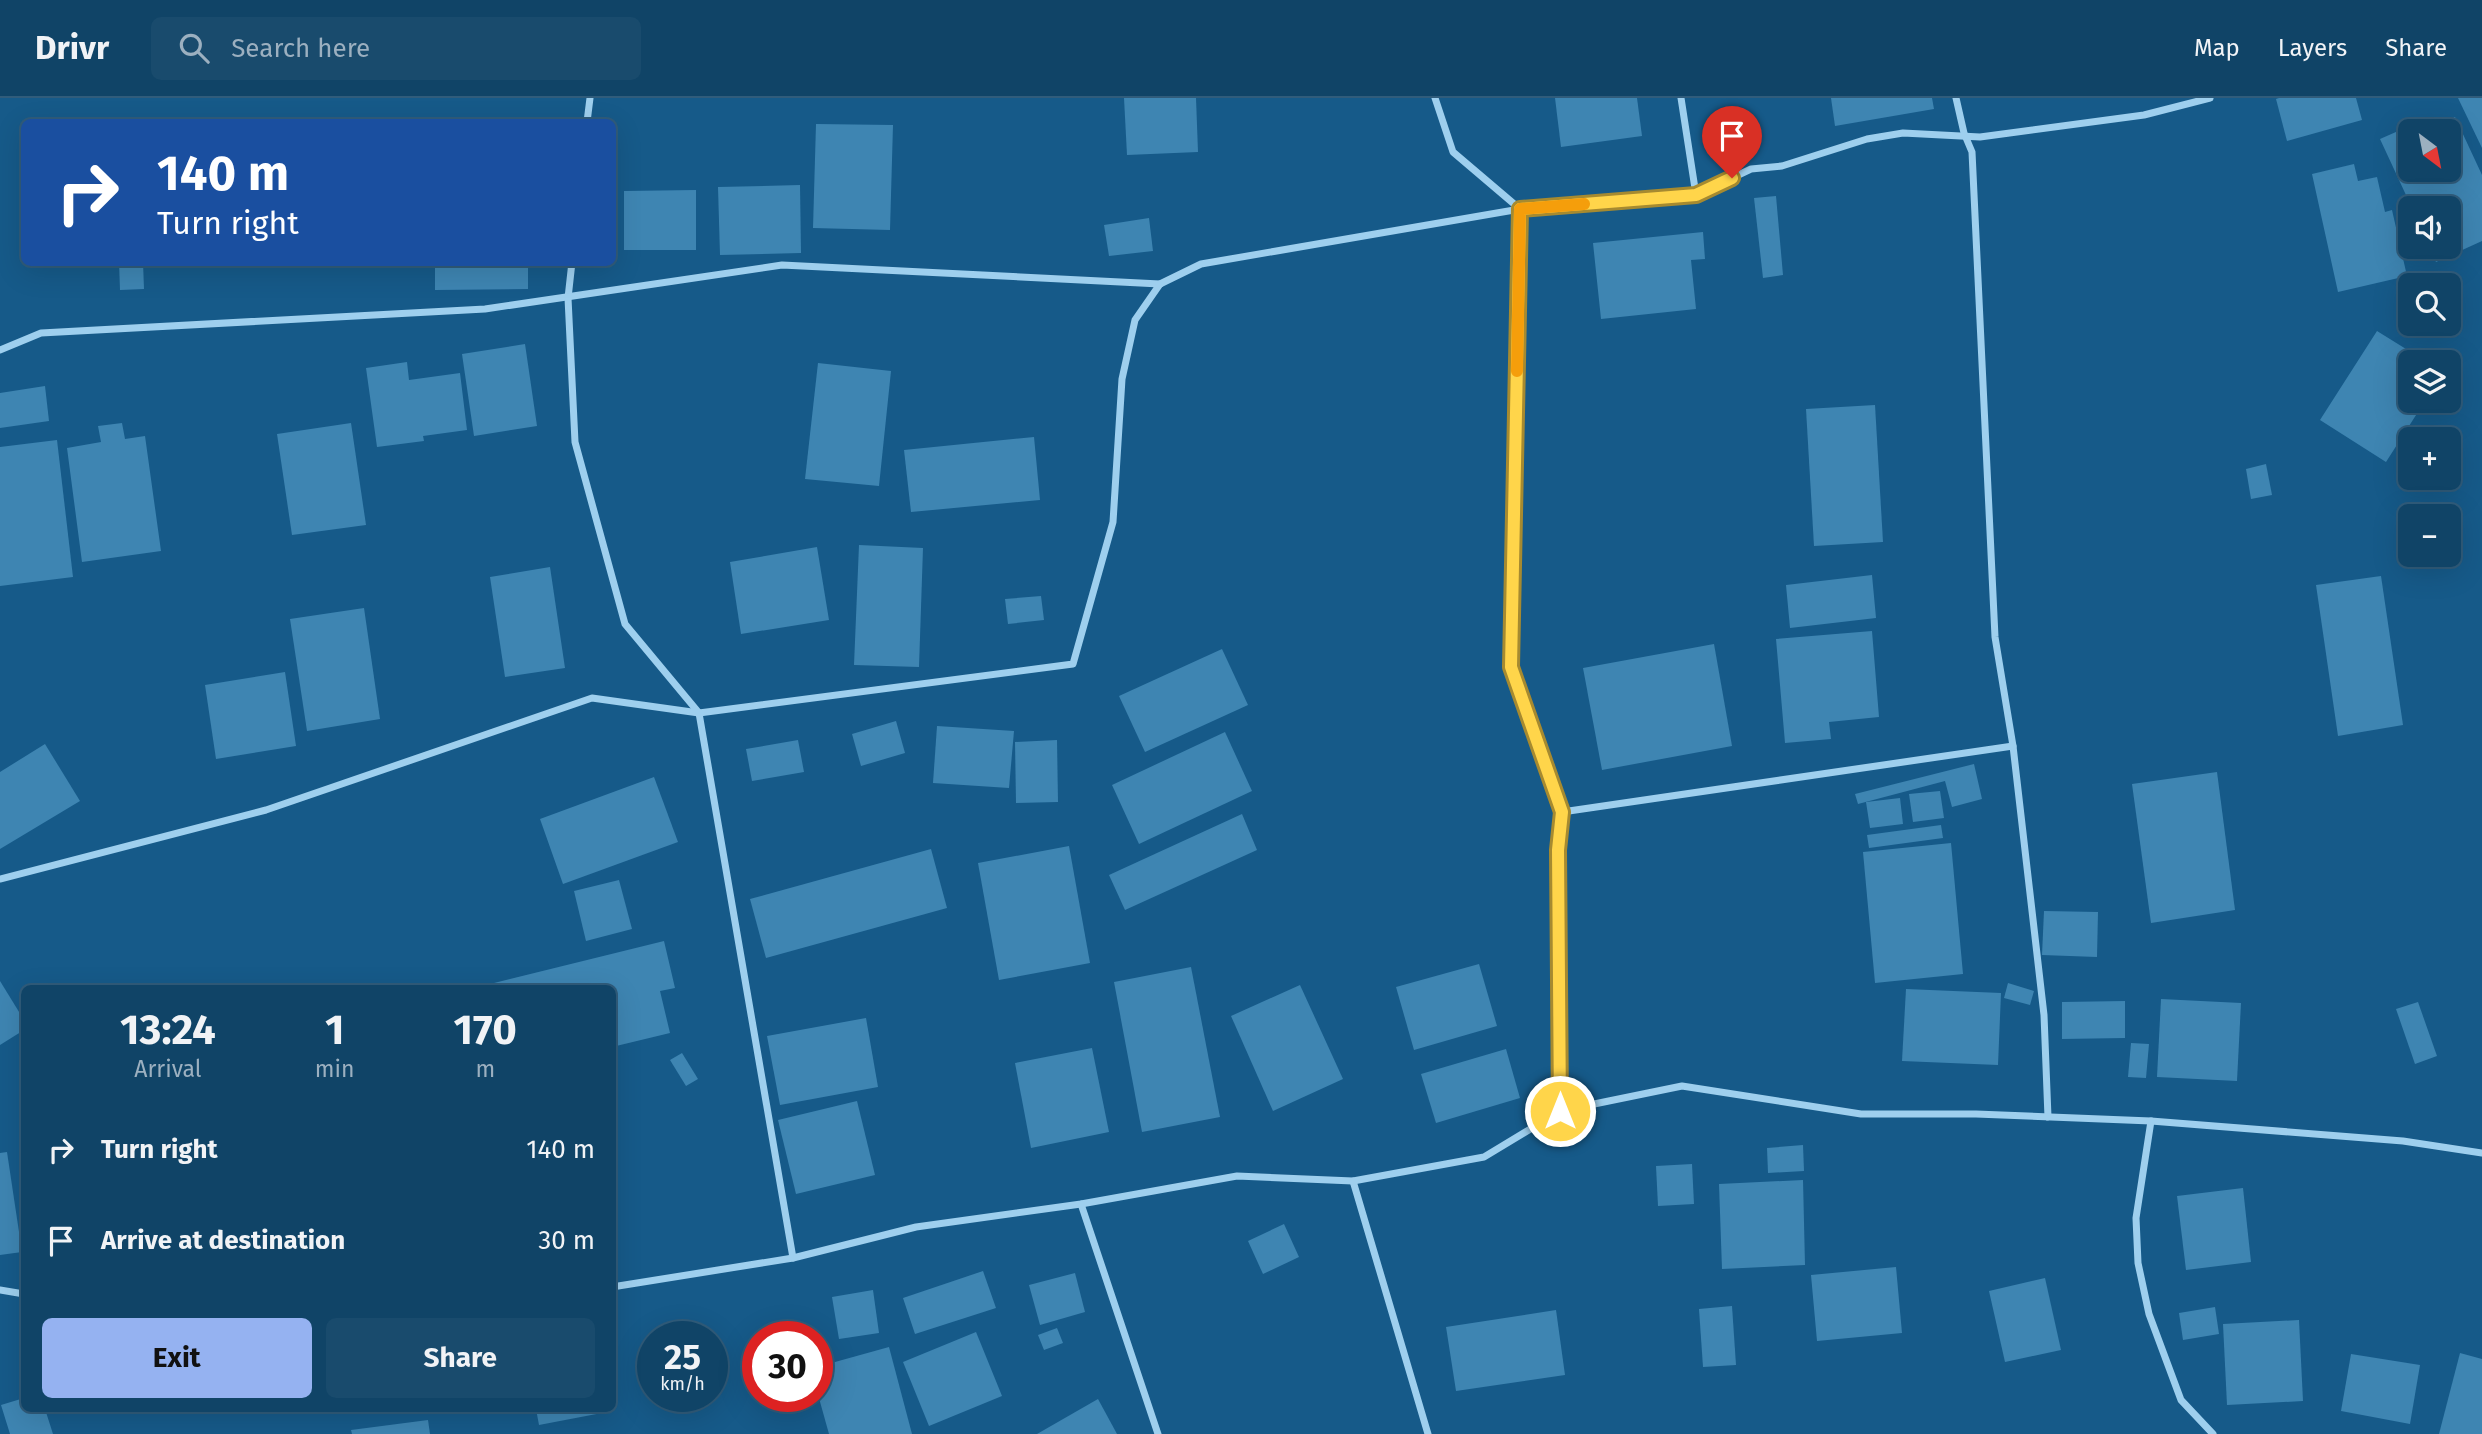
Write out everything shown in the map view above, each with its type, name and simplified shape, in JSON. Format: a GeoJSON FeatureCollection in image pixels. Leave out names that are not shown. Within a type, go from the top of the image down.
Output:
{"type":"FeatureCollection","features":[{"type":"Feature","properties":{"kind":"street"},"geometry":{"type":"LineString","coordinates":[[587,119],[590,98]]}},
{"type":"Feature","properties":{"kind":"street"},"geometry":{"type":"LineString","coordinates":[[1435,98],[1453,152],[1520,209]]}},
{"type":"Feature","properties":{"kind":"street"},"geometry":{"type":"LineString","coordinates":[[1681,98],[1696,195]]}},
{"type":"Feature","properties":{"kind":"street"},"geometry":{"type":"LineString","coordinates":[[1956,98],[1964,133],[1972,152],[1994,637],[2012,746],[2044,1015],[2048,1116]]}},
{"type":"Feature","properties":{"kind":"street"},"geometry":{"type":"LineString","coordinates":[[0,350],[41,333],[485,309],[568,299],[782,265],[1160,284],[1201,264],[1520,209],[1696,195],[1751,169],[1782,166],[1867,139],[1903,132],[1964,133],[1980,137],[2144,115],[2210,98]]}},
{"type":"Feature","properties":{"kind":"street"},"geometry":{"type":"LineString","coordinates":[[1520,209],[1511,667],[1562,812],[1558,850],[1560,1111]]}},
{"type":"Feature","properties":{"kind":"street"},"geometry":{"type":"LineString","coordinates":[[572,266],[568,299],[575,442],[625,624],[699,713],[793,1258]]}},
{"type":"Feature","properties":{"kind":"street"},"geometry":{"type":"LineString","coordinates":[[0,879],[266,810],[592,698],[699,713],[1073,664],[1113,522],[1122,379],[1135,320],[1160,284]]}},
{"type":"Feature","properties":{"kind":"street"},"geometry":{"type":"LineString","coordinates":[[1562,812],[2012,746]]}},
{"type":"Feature","properties":{"kind":"street"},"geometry":{"type":"LineString","coordinates":[[616,1286],[793,1258],[916,1227],[1081,1204],[1237,1176],[1353,1181],[1484,1157],[1560,1111],[1682,1086],[1861,1114],[2048,1116],[2151,1121],[2403,1141],[2482,1153]]}},
{"type":"Feature","properties":{"kind":"street"},"geometry":{"type":"LineString","coordinates":[[2151,1121],[2136,1218],[2141,1276],[2149,1314],[2181,1400],[2213,1434]]}},
{"type":"Feature","properties":{"kind":"street"},"geometry":{"type":"LineString","coordinates":[[1353,1181],[1428,1434]]}},
{"type":"Feature","properties":{"kind":"street"},"geometry":{"type":"LineString","coordinates":[[1081,1204],[1158,1434]]}},
{"type":"Feature","properties":{"kind":"street"},"geometry":{"type":"LineString","coordinates":[[0,1290],[21,1294]]}},
{"type":"Feature","properties":{"kind":"building"},"geometry":{"type":"Polygon","coordinates":[[[1124,98],[1196,98],[1198,152],[1127,155],[1124,98]]]}},
{"type":"Feature","properties":{"kind":"building"},"geometry":{"type":"Polygon","coordinates":[[[1555,98],[1637,98],[1642,136],[1561,147],[1555,98]]]}},
{"type":"Feature","properties":{"kind":"building"},"geometry":{"type":"Polygon","coordinates":[[[1831,98],[1932,98],[1934,109],[1835,126],[1831,98]]]}},
{"type":"Feature","properties":{"kind":"building"},"geometry":{"type":"Polygon","coordinates":[[[2356,98],[2362,120],[2287,141],[2276,99],[2356,98]]]}},
{"type":"Feature","properties":{"kind":"building"},"geometry":{"type":"Polygon","coordinates":[[[2458,98],[2482,98],[2482,148],[2458,98]]]}},
{"type":"Feature","properties":{"kind":"building"},"geometry":{"type":"Polygon","coordinates":[[[816,124],[893,125],[890,230],[813,228],[816,124]]]}},
{"type":"Feature","properties":{"kind":"building"},"geometry":{"type":"Polygon","coordinates":[[[2461,130],[2482,175],[2482,241],[2461,251],[2461,196],[2406,196],[2400,182],[2461,182],[2461,130]]]}},
{"type":"Feature","properties":{"kind":"building"},"geometry":{"type":"Polygon","coordinates":[[[2398,131],[2398,178],[2380,139],[2398,131]]]}},
{"type":"Feature","properties":{"kind":"building"},"geometry":{"type":"Polygon","coordinates":[[[2354,164],[2358,181],[2377,177],[2385,212],[2392,210],[2398,236],[2398,259],[2403,259],[2406,273],[2398,273],[2398,278],[2338,292],[2312,174],[2354,164]]]}},
{"type":"Feature","properties":{"kind":"building"},"geometry":{"type":"Polygon","coordinates":[[[800,185],[801,253],[720,255],[718,187],[800,185]]]}},
{"type":"Feature","properties":{"kind":"building"},"geometry":{"type":"Polygon","coordinates":[[[696,190],[696,250],[624,250],[624,191],[696,190]]]}},
{"type":"Feature","properties":{"kind":"building"},"geometry":{"type":"Polygon","coordinates":[[[1776,196],[1783,275],[1763,278],[1754,198],[1776,196]]]}},
{"type":"Feature","properties":{"kind":"building"},"geometry":{"type":"Polygon","coordinates":[[[1149,218],[1153,251],[1109,256],[1104,225],[1149,218]]]}},
{"type":"Feature","properties":{"kind":"building"},"geometry":{"type":"Polygon","coordinates":[[[1703,232],[1705,259],[1691,260],[1696,309],[1601,319],[1593,243],[1703,232]]]}},
{"type":"Feature","properties":{"kind":"building"},"geometry":{"type":"Polygon","coordinates":[[[119,266],[143,266],[144,289],[120,290],[119,266]]]}},
{"type":"Feature","properties":{"kind":"building"},"geometry":{"type":"Polygon","coordinates":[[[435,266],[528,266],[528,289],[435,290],[435,266]]]}},
{"type":"Feature","properties":{"kind":"building"},"geometry":{"type":"Polygon","coordinates":[[[2377,331],[2408,350],[2398,350],[2398,413],[2417,413],[2408,427],[2398,427],[2398,443],[2386,462],[2320,420],[2377,331]]]}},
{"type":"Feature","properties":{"kind":"building"},"geometry":{"type":"Polygon","coordinates":[[[525,344],[537,426],[474,436],[462,354],[525,344]]]}},
{"type":"Feature","properties":{"kind":"building"},"geometry":{"type":"Polygon","coordinates":[[[407,362],[409,380],[460,373],[467,430],[423,436],[424,441],[377,447],[366,368],[407,362]]]}},
{"type":"Feature","properties":{"kind":"building"},"geometry":{"type":"Polygon","coordinates":[[[818,363],[891,371],[879,486],[805,479],[818,363]]]}},
{"type":"Feature","properties":{"kind":"building"},"geometry":{"type":"Polygon","coordinates":[[[45,386],[49,421],[0,428],[0,393],[45,386]]]}},
{"type":"Feature","properties":{"kind":"building"},"geometry":{"type":"Polygon","coordinates":[[[1875,405],[1883,542],[1814,546],[1806,409],[1875,405]]]}},
{"type":"Feature","properties":{"kind":"building"},"geometry":{"type":"Polygon","coordinates":[[[122,423],[125,439],[145,436],[161,551],[82,562],[67,448],[101,442],[98,426],[122,423]]]}},
{"type":"Feature","properties":{"kind":"building"},"geometry":{"type":"Polygon","coordinates":[[[351,423],[366,525],[292,535],[277,434],[351,423]]]}},
{"type":"Feature","properties":{"kind":"building"},"geometry":{"type":"Polygon","coordinates":[[[1034,437],[1040,500],[911,512],[904,450],[1034,437]]]}},
{"type":"Feature","properties":{"kind":"building"},"geometry":{"type":"Polygon","coordinates":[[[57,440],[73,577],[0,586],[0,447],[57,440]]]}},
{"type":"Feature","properties":{"kind":"building"},"geometry":{"type":"Polygon","coordinates":[[[2266,464],[2272,495],[2251,499],[2246,469],[2266,464]]]}},
{"type":"Feature","properties":{"kind":"building"},"geometry":{"type":"Polygon","coordinates":[[[859,545],[923,548],[919,667],[854,665],[859,545]]]}},
{"type":"Feature","properties":{"kind":"building"},"geometry":{"type":"Polygon","coordinates":[[[817,547],[829,620],[741,634],[730,562],[817,547]]]}},
{"type":"Feature","properties":{"kind":"building"},"geometry":{"type":"Polygon","coordinates":[[[550,567],[565,668],[505,677],[490,577],[550,567]]]}},
{"type":"Feature","properties":{"kind":"building"},"geometry":{"type":"Polygon","coordinates":[[[1872,575],[1876,618],[1790,628],[1786,585],[1872,575]]]}},
{"type":"Feature","properties":{"kind":"building"},"geometry":{"type":"Polygon","coordinates":[[[2381,576],[2403,725],[2338,736],[2316,585],[2381,576]]]}},
{"type":"Feature","properties":{"kind":"building"},"geometry":{"type":"Polygon","coordinates":[[[1041,596],[1044,620],[1008,624],[1005,599],[1041,596]]]}},
{"type":"Feature","properties":{"kind":"building"},"geometry":{"type":"Polygon","coordinates":[[[364,608],[380,719],[307,731],[290,619],[364,608]]]}},
{"type":"Feature","properties":{"kind":"building"},"geometry":{"type":"Polygon","coordinates":[[[1872,631],[1879,717],[1829,722],[1831,739],[1785,743],[1776,639],[1872,631]]]}},
{"type":"Feature","properties":{"kind":"building"},"geometry":{"type":"Polygon","coordinates":[[[1714,644],[1732,746],[1602,770],[1583,668],[1714,644]]]}},
{"type":"Feature","properties":{"kind":"building"},"geometry":{"type":"Polygon","coordinates":[[[1222,649],[1248,705],[1145,752],[1119,696],[1222,649]]]}},
{"type":"Feature","properties":{"kind":"building"},"geometry":{"type":"Polygon","coordinates":[[[285,672],[296,746],[216,759],[205,685],[285,672]]]}},
{"type":"Feature","properties":{"kind":"building"},"geometry":{"type":"Polygon","coordinates":[[[896,721],[905,753],[861,766],[852,734],[896,721]]]}},
{"type":"Feature","properties":{"kind":"building"},"geometry":{"type":"Polygon","coordinates":[[[937,726],[1014,731],[1009,788],[933,783],[937,726]]]}},
{"type":"Feature","properties":{"kind":"building"},"geometry":{"type":"Polygon","coordinates":[[[1225,732],[1252,791],[1139,844],[1112,785],[1225,732]]]}},
{"type":"Feature","properties":{"kind":"building"},"geometry":{"type":"Polygon","coordinates":[[[798,740],[804,772],[752,781],[746,749],[798,740]]]}},
{"type":"Feature","properties":{"kind":"building"},"geometry":{"type":"Polygon","coordinates":[[[1057,740],[1058,802],[1016,803],[1015,742],[1057,740]]]}},
{"type":"Feature","properties":{"kind":"building"},"geometry":{"type":"Polygon","coordinates":[[[45,744],[80,801],[0,849],[0,772],[45,744]]]}},
{"type":"Feature","properties":{"kind":"building"},"geometry":{"type":"Polygon","coordinates":[[[1974,764],[1982,799],[1952,807],[1945,781],[1858,804],[1855,794],[1974,764]]]}},
{"type":"Feature","properties":{"kind":"building"},"geometry":{"type":"Polygon","coordinates":[[[2217,772],[2235,910],[2151,923],[2132,784],[2217,772]]]}},
{"type":"Feature","properties":{"kind":"building"},"geometry":{"type":"Polygon","coordinates":[[[654,777],[678,842],[563,884],[540,819],[654,777]]]}},
{"type":"Feature","properties":{"kind":"building"},"geometry":{"type":"Polygon","coordinates":[[[1940,791],[1944,818],[1913,822],[1909,794],[1940,791]]]}},
{"type":"Feature","properties":{"kind":"building"},"geometry":{"type":"Polygon","coordinates":[[[1900,798],[1903,824],[1870,828],[1866,802],[1900,798]]]}},
{"type":"Feature","properties":{"kind":"building"},"geometry":{"type":"Polygon","coordinates":[[[1242,814],[1257,850],[1125,910],[1109,875],[1242,814]]]}},
{"type":"Feature","properties":{"kind":"building"},"geometry":{"type":"Polygon","coordinates":[[[1941,825],[1943,838],[1869,848],[1867,835],[1941,825]]]}},
{"type":"Feature","properties":{"kind":"building"},"geometry":{"type":"Polygon","coordinates":[[[1951,843],[1963,974],[1875,983],[1863,852],[1951,843]]]}},
{"type":"Feature","properties":{"kind":"building"},"geometry":{"type":"Polygon","coordinates":[[[1069,846],[1090,963],[999,980],[978,863],[1069,846]]]}},
{"type":"Feature","properties":{"kind":"building"},"geometry":{"type":"Polygon","coordinates":[[[931,849],[947,908],[766,958],[750,899],[931,849]]]}},
{"type":"Feature","properties":{"kind":"building"},"geometry":{"type":"Polygon","coordinates":[[[619,880],[632,929],[586,941],[574,891],[619,880]]]}},
{"type":"Feature","properties":{"kind":"building"},"geometry":{"type":"Polygon","coordinates":[[[2044,911],[2098,912],[2097,957],[2042,955],[2044,911]]]}},
{"type":"Feature","properties":{"kind":"building"},"geometry":{"type":"Polygon","coordinates":[[[664,941],[675,988],[660,991],[670,1033],[616,1046],[616,985],[486,985],[664,941]]]}},
{"type":"Feature","properties":{"kind":"building"},"geometry":{"type":"Polygon","coordinates":[[[1479,964],[1497,1026],[1414,1050],[1396,987],[1479,964]]]}},
{"type":"Feature","properties":{"kind":"building"},"geometry":{"type":"Polygon","coordinates":[[[1191,967],[1220,1117],[1142,1132],[1114,982],[1191,967]]]}},
{"type":"Feature","properties":{"kind":"building"},"geometry":{"type":"Polygon","coordinates":[[[0,981],[21,1015],[21,1032],[0,1045],[0,981]]]}},
{"type":"Feature","properties":{"kind":"building"},"geometry":{"type":"Polygon","coordinates":[[[2008,983],[2034,991],[2030,1005],[2004,998],[2008,983]]]}},
{"type":"Feature","properties":{"kind":"building"},"geometry":{"type":"Polygon","coordinates":[[[1300,985],[1343,1079],[1273,1111],[1231,1016],[1300,985]]]}},
{"type":"Feature","properties":{"kind":"building"},"geometry":{"type":"Polygon","coordinates":[[[1906,989],[2001,993],[1998,1065],[1902,1061],[1906,989]]]}},
{"type":"Feature","properties":{"kind":"building"},"geometry":{"type":"Polygon","coordinates":[[[2161,999],[2241,1003],[2237,1081],[2157,1077],[2161,999]]]}},
{"type":"Feature","properties":{"kind":"building"},"geometry":{"type":"Polygon","coordinates":[[[2125,1001],[2125,1038],[2062,1039],[2062,1002],[2125,1001]]]}},
{"type":"Feature","properties":{"kind":"building"},"geometry":{"type":"Polygon","coordinates":[[[2418,1002],[2437,1056],[2415,1064],[2396,1009],[2418,1002]]]}},
{"type":"Feature","properties":{"kind":"building"},"geometry":{"type":"Polygon","coordinates":[[[866,1018],[878,1087],[780,1105],[767,1036],[866,1018]]]}},
{"type":"Feature","properties":{"kind":"building"},"geometry":{"type":"Polygon","coordinates":[[[2131,1043],[2149,1044],[2146,1078],[2128,1077],[2131,1043]]]}},
{"type":"Feature","properties":{"kind":"building"},"geometry":{"type":"Polygon","coordinates":[[[1092,1048],[1109,1132],[1031,1148],[1015,1063],[1092,1048]]]}},
{"type":"Feature","properties":{"kind":"building"},"geometry":{"type":"Polygon","coordinates":[[[1506,1049],[1520,1098],[1436,1123],[1421,1074],[1506,1049]]]}},
{"type":"Feature","properties":{"kind":"building"},"geometry":{"type":"Polygon","coordinates":[[[682,1053],[698,1079],[686,1086],[670,1060],[682,1053]]]}},
{"type":"Feature","properties":{"kind":"building"},"geometry":{"type":"Polygon","coordinates":[[[857,1101],[875,1175],[796,1194],[778,1120],[857,1101]]]}},
{"type":"Feature","properties":{"kind":"building"},"geometry":{"type":"Polygon","coordinates":[[[1803,1145],[1804,1171],[1768,1173],[1767,1148],[1803,1145]]]}},
{"type":"Feature","properties":{"kind":"building"},"geometry":{"type":"Polygon","coordinates":[[[7,1152],[21,1252],[0,1255],[0,1153],[7,1152]]]}},
{"type":"Feature","properties":{"kind":"building"},"geometry":{"type":"Polygon","coordinates":[[[1692,1164],[1694,1204],[1658,1206],[1656,1166],[1692,1164]]]}},
{"type":"Feature","properties":{"kind":"building"},"geometry":{"type":"Polygon","coordinates":[[[1803,1180],[1805,1265],[1722,1269],[1719,1184],[1803,1180]]]}},
{"type":"Feature","properties":{"kind":"building"},"geometry":{"type":"Polygon","coordinates":[[[2243,1188],[2251,1262],[2186,1270],[2177,1196],[2243,1188]]]}},
{"type":"Feature","properties":{"kind":"building"},"geometry":{"type":"Polygon","coordinates":[[[1284,1224],[1299,1257],[1263,1274],[1248,1241],[1284,1224]]]}},
{"type":"Feature","properties":{"kind":"building"},"geometry":{"type":"Polygon","coordinates":[[[1896,1267],[1902,1333],[1817,1341],[1811,1275],[1896,1267]]]}},
{"type":"Feature","properties":{"kind":"building"},"geometry":{"type":"Polygon","coordinates":[[[983,1271],[996,1308],[915,1334],[903,1298],[983,1271]]]}},
{"type":"Feature","properties":{"kind":"building"},"geometry":{"type":"Polygon","coordinates":[[[1075,1273],[1085,1312],[1040,1325],[1029,1285],[1075,1273]]]}},
{"type":"Feature","properties":{"kind":"building"},"geometry":{"type":"Polygon","coordinates":[[[2045,1278],[2061,1350],[2005,1362],[1989,1291],[2045,1278]]]}},
{"type":"Feature","properties":{"kind":"building"},"geometry":{"type":"Polygon","coordinates":[[[873,1290],[879,1333],[839,1339],[832,1297],[873,1290]]]}},
{"type":"Feature","properties":{"kind":"building"},"geometry":{"type":"Polygon","coordinates":[[[1732,1306],[1736,1365],[1703,1367],[1699,1309],[1732,1306]]]}},
{"type":"Feature","properties":{"kind":"building"},"geometry":{"type":"Polygon","coordinates":[[[2215,1307],[2219,1334],[2183,1340],[2179,1313],[2215,1307]]]}},
{"type":"Feature","properties":{"kind":"building"},"geometry":{"type":"Polygon","coordinates":[[[1556,1310],[1565,1375],[1456,1391],[1446,1327],[1556,1310]]]}},
{"type":"Feature","properties":{"kind":"building"},"geometry":{"type":"Polygon","coordinates":[[[2299,1320],[2303,1401],[2227,1405],[2223,1324],[2299,1320]]]}},
{"type":"Feature","properties":{"kind":"building"},"geometry":{"type":"Polygon","coordinates":[[[1057,1328],[1063,1343],[1044,1350],[1038,1335],[1057,1328]]]}},
{"type":"Feature","properties":{"kind":"building"},"geometry":{"type":"Polygon","coordinates":[[[976,1332],[1002,1396],[929,1426],[903,1362],[976,1332]]]}},
{"type":"Feature","properties":{"kind":"building"},"geometry":{"type":"Polygon","coordinates":[[[889,1347],[912,1434],[829,1434],[823,1412],[833,1412],[833,1363],[889,1347]]]}},
{"type":"Feature","properties":{"kind":"building"},"geometry":{"type":"Polygon","coordinates":[[[2460,1353],[2482,1359],[2482,1434],[2439,1434],[2460,1353]]]}},
{"type":"Feature","properties":{"kind":"building"},"geometry":{"type":"Polygon","coordinates":[[[2351,1354],[2420,1365],[2410,1424],[2341,1411],[2351,1354]]]}},
{"type":"Feature","properties":{"kind":"building"},"geometry":{"type":"Polygon","coordinates":[[[21,1399],[21,1412],[46,1412],[53,1434],[10,1434],[1,1405],[21,1399]]]}},
{"type":"Feature","properties":{"kind":"building"},"geometry":{"type":"Polygon","coordinates":[[[1098,1399],[1117,1434],[1037,1434],[1098,1399]]]}},
{"type":"Feature","properties":{"kind":"building"},"geometry":{"type":"Polygon","coordinates":[[[537,1412],[607,1412],[539,1425],[537,1412]]]}},
{"type":"Feature","properties":{"kind":"building"},"geometry":{"type":"Polygon","coordinates":[[[428,1420],[430,1434],[352,1434],[351,1430],[428,1420]]]}},
{"type":"Feature","properties":{"kind":"slow traffic"},"geometry":{"type":"LineString","coordinates":[[1517,371],[1520,209],[1584,204]]}},
{"type":"Feature","properties":{"kind":"route"},"geometry":{"type":"LineString","coordinates":[[1560,1111],[1558,850],[1562,812],[1511,667],[1520,209],[1696,195],[1732,178]]}}]}
